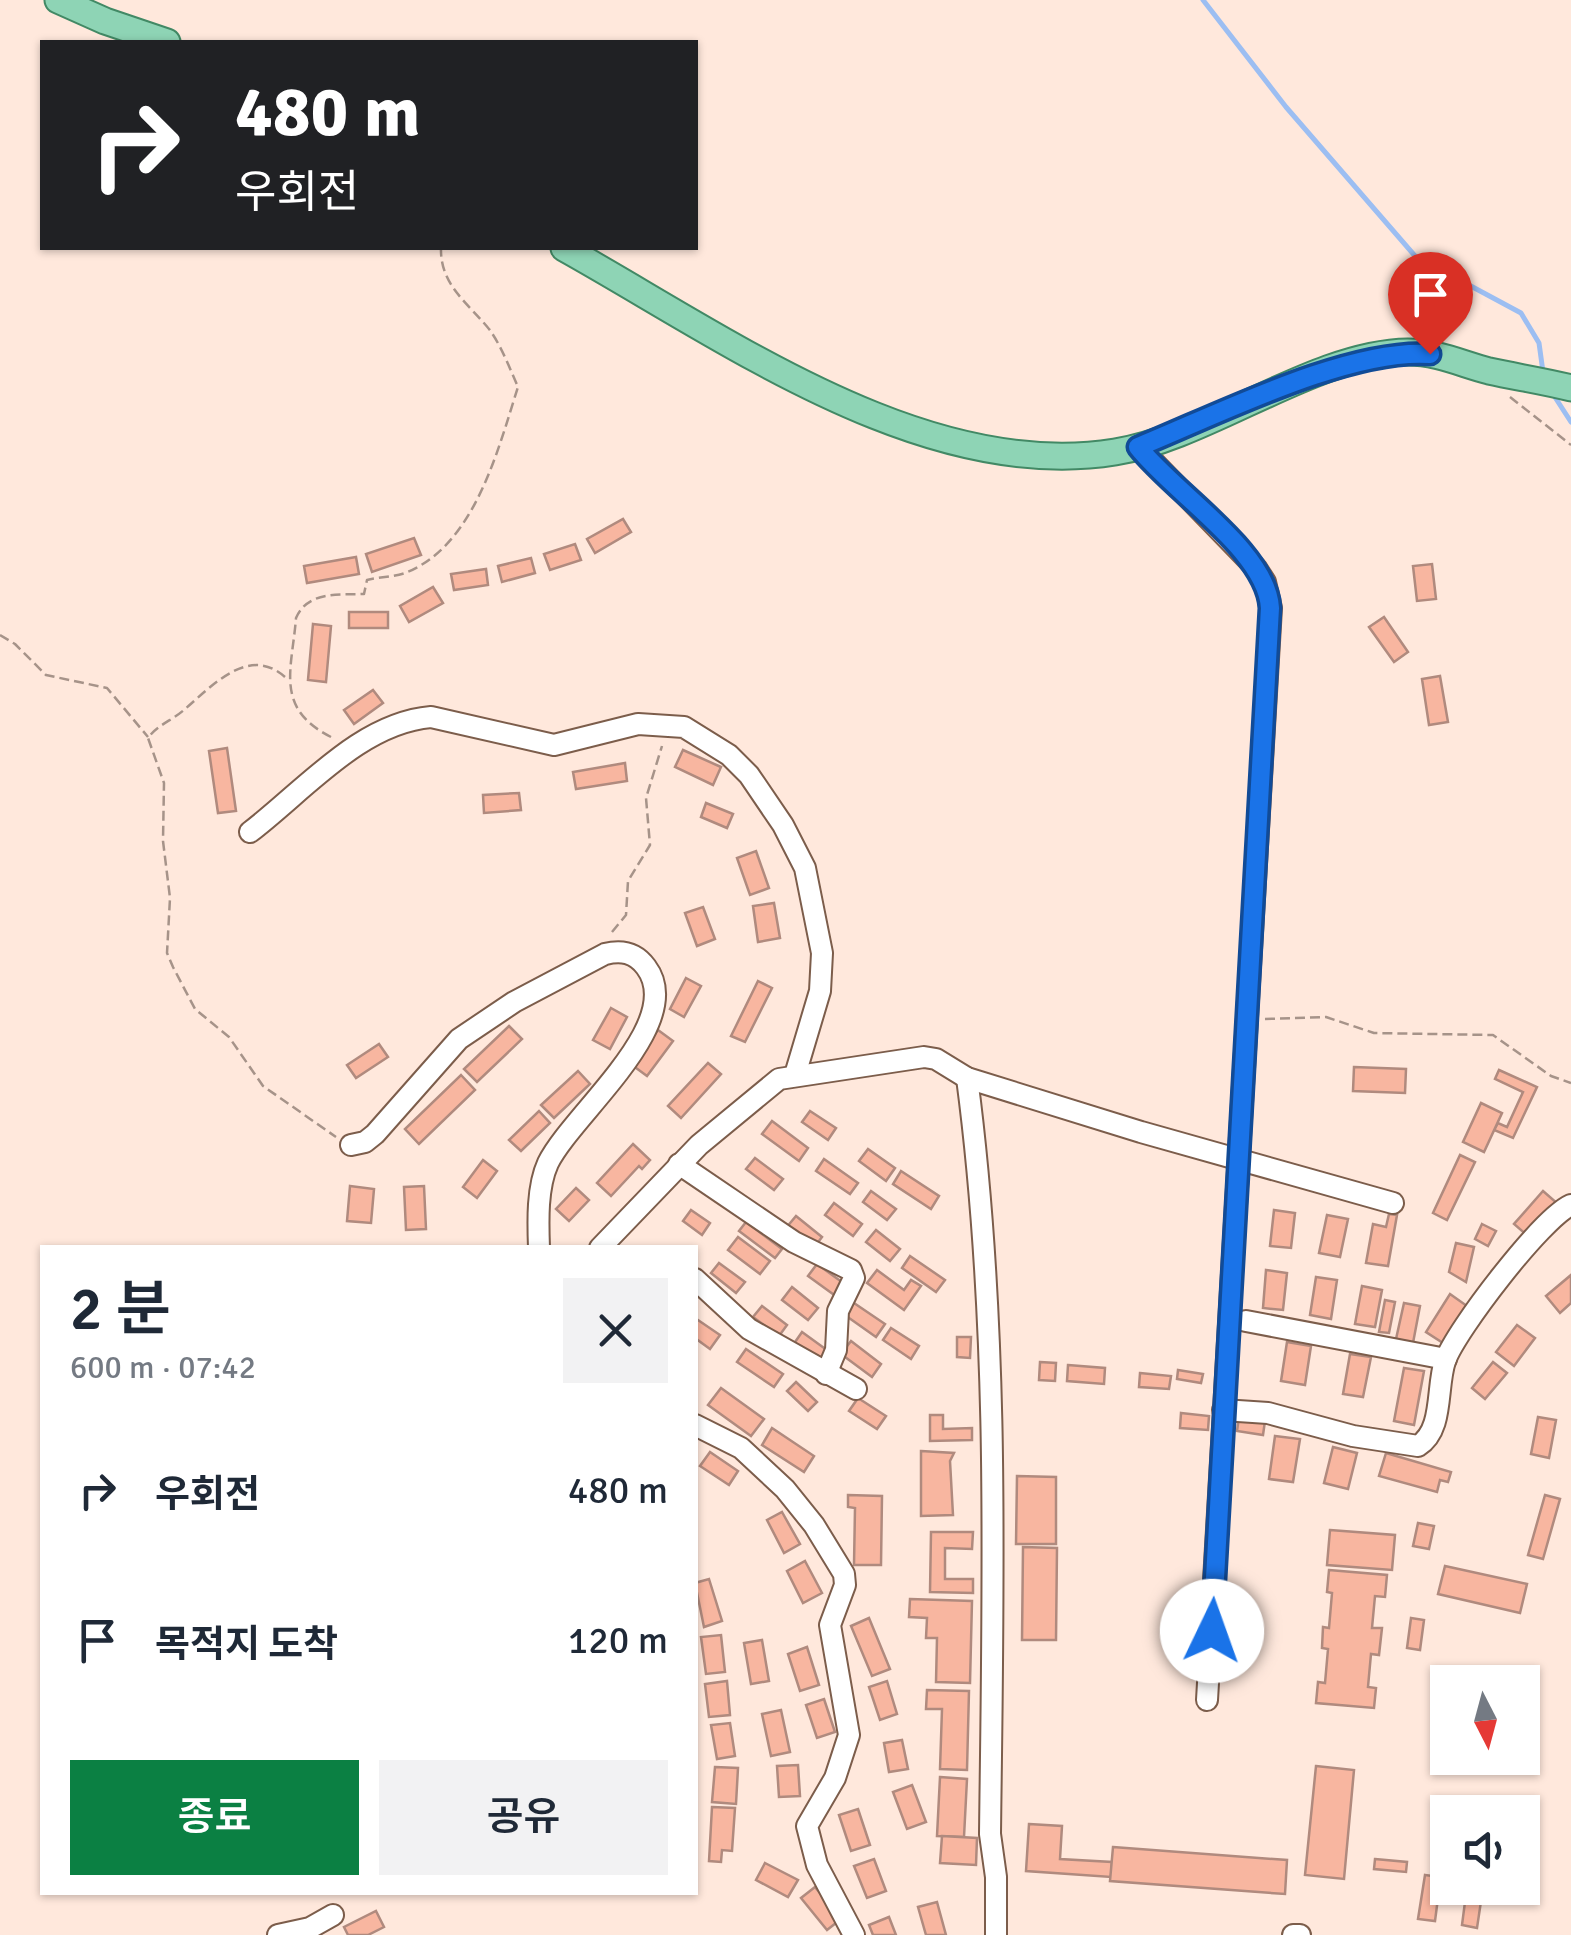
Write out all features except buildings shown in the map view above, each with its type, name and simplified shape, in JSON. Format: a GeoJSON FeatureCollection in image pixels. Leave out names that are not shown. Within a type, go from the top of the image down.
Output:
{"type":"FeatureCollection","features":[{"type":"Feature","properties":{"kind":"main road"},"geometry":{"type":"LineString","coordinates":[[58,0],[105,22],[161,40]]}},
{"type":"Feature","properties":{"kind":"main road"},"geometry":{"type":"LineString","coordinates":[[568,250],[882,421],[957,443],[1022,453],[1112,453],[1138,447],[1348,364],[1378,356],[1430,354],[1570,387]]}},
{"type":"Feature","properties":{"kind":"street"},"geometry":{"type":"LineString","coordinates":[[1138,447],[1256,568],[1270,593],[1207,1700]]}},
{"type":"Feature","properties":{"kind":"street"},"geometry":{"type":"LineString","coordinates":[[250,832],[362,743],[412,718],[431,717],[554,745],[638,724],[684,728],[704,738],[749,775],[783,825],[805,868],[824,972],[794,1075]]}},
{"type":"Feature","properties":{"kind":"street"},"geometry":{"type":"LineString","coordinates":[[351,1145],[365,1142],[375,1134],[440,1057],[483,1020],[605,954],[621,950],[645,966],[655,990],[655,1002],[634,1052],[582,1113],[549,1162],[542,1191],[539,1245]]}},
{"type":"Feature","properties":{"kind":"street"},"geometry":{"type":"LineString","coordinates":[[603,1245],[679,1164],[757,1094],[780,1079],[924,1056],[967,1078],[1238,1162],[1393,1203]]}},
{"type":"Feature","properties":{"kind":"street"},"geometry":{"type":"LineString","coordinates":[[967,1078],[976,1142],[991,1406],[990,1834],[996,1877],[996,1935]]}},
{"type":"Feature","properties":{"kind":"street"},"geometry":{"type":"LineString","coordinates":[[679,1164],[794,1242],[851,1270],[854,1278],[838,1311],[836,1350],[826,1374]]}},
{"type":"Feature","properties":{"kind":"street"},"geometry":{"type":"LineString","coordinates":[[1223,1410],[1268,1413],[1353,1436],[1418,1446],[1433,1431],[1446,1359],[1508,1266],[1550,1221],[1571,1205]]}},
{"type":"Feature","properties":{"kind":"street"},"geometry":{"type":"LineString","coordinates":[[698,1282],[748,1330],[856,1389]]}},
{"type":"Feature","properties":{"kind":"street"},"geometry":{"type":"LineString","coordinates":[[1246,1321],[1446,1359]]}},
{"type":"Feature","properties":{"kind":"street"},"geometry":{"type":"LineString","coordinates":[[698,1426],[741,1448],[784,1489],[814,1524],[844,1574],[845,1585],[830,1625],[849,1734],[836,1778],[807,1826],[816,1866],[854,1935]]}},
{"type":"Feature","properties":{"kind":"street"},"geometry":{"type":"LineString","coordinates":[[278,1935],[310,1928],[332,1915]]}},
{"type":"Feature","properties":{"kind":"path"},"geometry":{"type":"LineString","coordinates":[[362,743],[336,739],[318,730],[294,703],[288,679],[300,608],[311,598],[364,594],[367,580],[402,574],[425,561],[456,532],[490,477],[494,454],[518,387],[496,341],[458,297],[444,272],[441,250]]}},
{"type":"Feature","properties":{"kind":"path"},"geometry":{"type":"LineString","coordinates":[[1486,370],[1504,392],[1571,445]]}},
{"type":"Feature","properties":{"kind":"path"},"geometry":{"type":"LineString","coordinates":[[0,635],[15,644],[46,676],[108,688],[148,738],[164,783],[163,841],[170,898],[167,953],[173,967],[195,1009],[229,1036],[263,1086],[324,1131],[351,1145]]}},
{"type":"Feature","properties":{"kind":"path"},"geometry":{"type":"LineString","coordinates":[[148,738],[208,688],[241,667],[271,666],[288,679]]}},
{"type":"Feature","properties":{"kind":"path"},"geometry":{"type":"LineString","coordinates":[[605,954],[609,935],[626,916],[628,880],[650,844],[646,798],[660,758],[662,724]]}},
{"type":"Feature","properties":{"kind":"path"},"geometry":{"type":"LineString","coordinates":[[1245,1014],[1266,1019],[1326,1017],[1374,1033],[1493,1035],[1552,1076],[1571,1083]]}},
{"type":"Feature","properties":{"kind":"waterway"},"geometry":{"type":"LineString","coordinates":[[1203,0],[1286,107],[1415,256],[1521,313],[1539,343],[1543,372]]}},
{"type":"Feature","properties":{"kind":"waterway"},"geometry":{"type":"LineString","coordinates":[[1551,391],[1571,422]]}},
{"type":"Feature","properties":{"kind":"route"},"geometry":{"type":"LineString","coordinates":[[1212,1631],[1270,593],[1256,568],[1138,447],[1348,364],[1406,352],[1430,354]]}}]}
